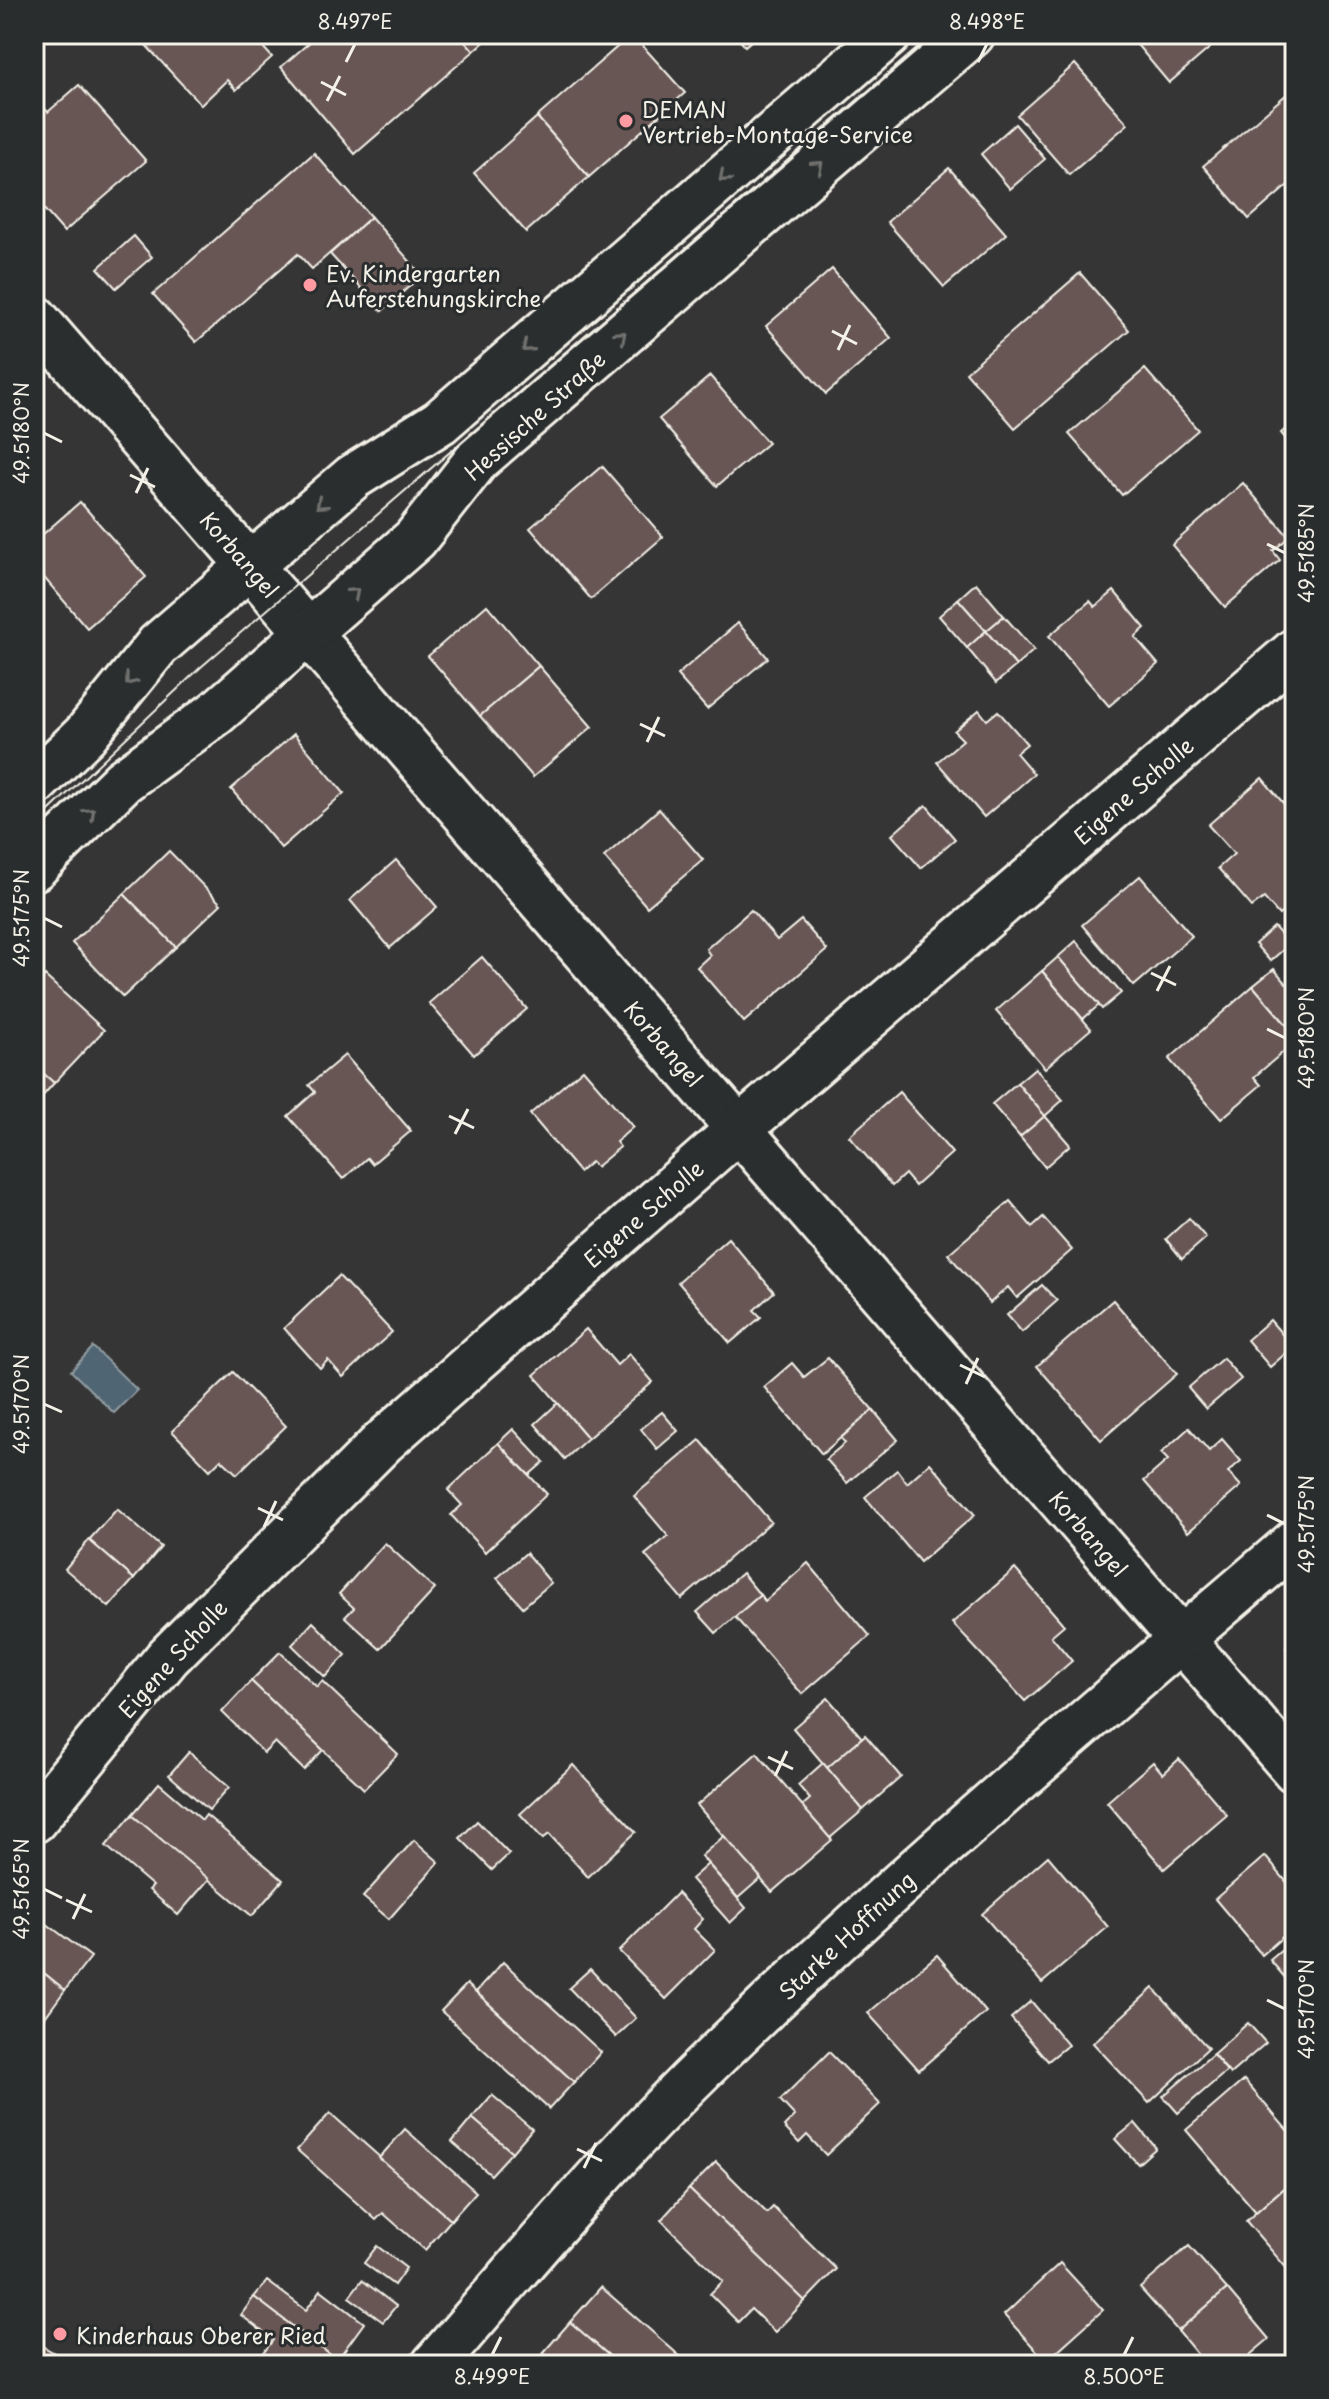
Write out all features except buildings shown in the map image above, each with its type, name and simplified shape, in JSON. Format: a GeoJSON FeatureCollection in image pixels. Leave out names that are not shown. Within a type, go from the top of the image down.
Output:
{"type":"FeatureCollection","features":[{"type":"Feature","properties":{"kind":"street"},"geometry":{"type":"LineString","coordinates":[[34,784],[85,735],[158,645],[353,477],[440,422],[889,34]]}},
{"type":"Feature","properties":{"kind":"street","name":"Hessische Straße"},"geometry":{"type":"LineString","coordinates":[[34,868],[123,781],[216,713],[415,539],[477,460],[972,34]]}},
{"type":"Feature","properties":{"kind":"street","name":"Korbangel"},"geometry":{"type":"LineString","coordinates":[[34,317],[1295,1770]]}},
{"type":"Feature","properties":{"kind":"street","name":"Eigene Scholle"},"geometry":{"type":"LineString","coordinates":[[34,1820],[168,1657],[383,1442],[739,1129],[1295,651]]}},
{"type":"Feature","properties":{"kind":"street","name":"Starke Hoffnung"},"geometry":{"type":"LineString","coordinates":[[434,2365],[562,2217],[701,2070],[902,1882],[1295,1542]]}},
{"type":"Feature","properties":{"kind":"water"},"geometry":{"type":"Polygon","coordinates":[[[93,1347],[137,1390],[114,1413],[71,1371],[93,1347]]]}},
{"type":"Feature","properties":{"kind":"tram line"},"geometry":{"type":"LineString","coordinates":[[34,825],[201,667],[934,34]]}},
{"type":"Feature","properties":{"kind":"place","name":"DEMAN Vertrieb-Montage-Service"},"geometry":{"type":"Point","coordinates":[626,121]}},
{"type":"Feature","properties":{"kind":"place","name":"Ev. Kindergarten Auferstehungskirche"},"geometry":{"type":"Point","coordinates":[310,285]}},
{"type":"Feature","properties":{"kind":"place","name":"Kinderhaus Oberer Ried"},"geometry":{"type":"Point","coordinates":[60,2334]}}]}
